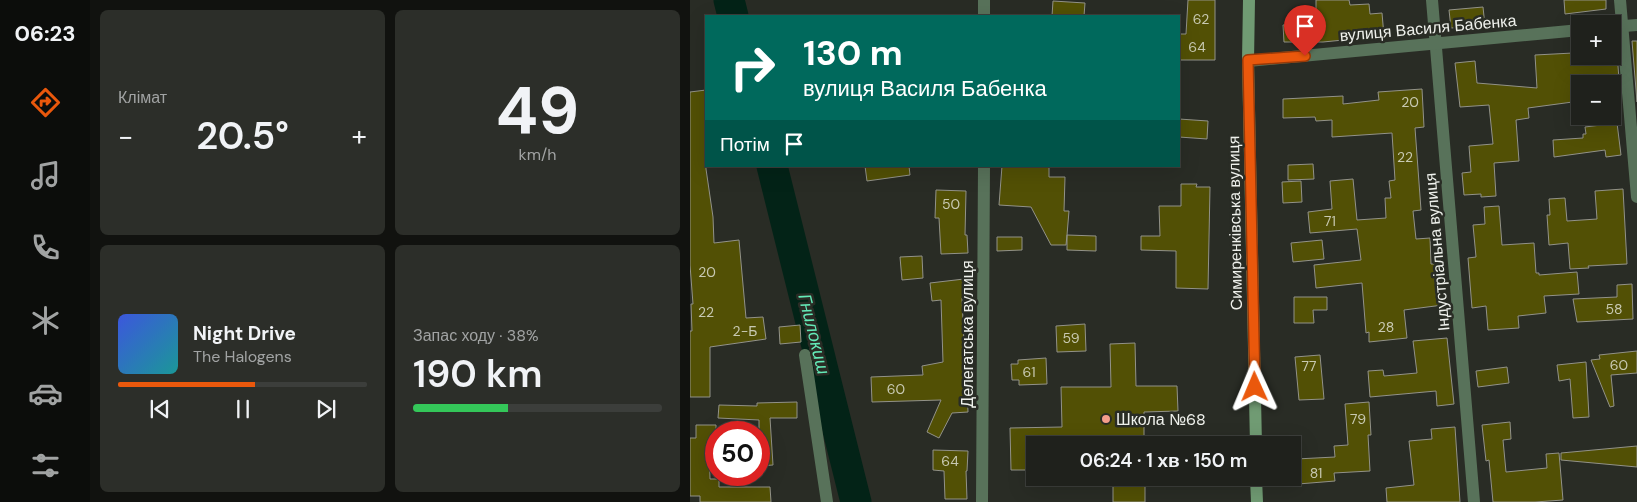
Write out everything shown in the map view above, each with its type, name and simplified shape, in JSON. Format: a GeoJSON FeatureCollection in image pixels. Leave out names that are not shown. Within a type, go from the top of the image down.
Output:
{"type":"FeatureCollection","features":[{"type":"Feature","properties":{"kind":"main road","name":"Симиренківська вулиця"},"geometry":{"type":"LineString","coordinates":[[1249,0],[1248,60],[1256,436]]}},
{"type":"Feature","properties":{"kind":"main road"},"geometry":{"type":"LineString","coordinates":[[1256,486],[1257,502]]}},
{"type":"Feature","properties":{"kind":"street"},"geometry":{"type":"LineString","coordinates":[[984,0],[984,15]]}},
{"type":"Feature","properties":{"kind":"street","name":"Індустріальна вулиця"},"geometry":{"type":"LineString","coordinates":[[1432,0],[1474,502]]}},
{"type":"Feature","properties":{"kind":"street"},"geometry":{"type":"LineString","coordinates":[[1619,15],[1620,0]]}},
{"type":"Feature","properties":{"kind":"street"},"geometry":{"type":"LineString","coordinates":[[1621,27],[1637,25]]}},
{"type":"Feature","properties":{"kind":"street","name":"вулиця Василя Бабенка"},"geometry":{"type":"LineString","coordinates":[[1248,60],[1571,31]]}},
{"type":"Feature","properties":{"kind":"street"},"geometry":{"type":"LineString","coordinates":[[1621,54],[1637,197]]}},
{"type":"Feature","properties":{"kind":"street","name":"Делегатська вулиця"},"geometry":{"type":"LineString","coordinates":[[982,502],[984,167]]}},
{"type":"Feature","properties":{"kind":"street"},"geometry":{"type":"LineString","coordinates":[[805,355],[827,502]]}},
{"type":"Feature","properties":{"kind":"building"},"geometry":{"type":"Polygon","coordinates":[[[1188,0],[1215,0],[1215,60],[1180,60],[1180,34],[1186,34],[1188,0]]]}},
{"type":"Feature","properties":{"kind":"building"},"geometry":{"type":"Polygon","coordinates":[[[1316,0],[1349,0],[1350,5],[1369,4],[1370,14],[1382,13],[1384,36],[1323,42],[1284,42],[1283,25],[1299,24],[1299,19],[1316,18],[1316,0]]]}},
{"type":"Feature","properties":{"kind":"building"},"geometry":{"type":"Polygon","coordinates":[[[1564,0],[1606,0],[1606,9],[1565,14],[1564,0]]]}},
{"type":"Feature","properties":{"kind":"building"},"geometry":{"type":"Polygon","coordinates":[[[1053,1],[1085,3],[1084,15],[1052,15],[1053,1]]]}},
{"type":"Feature","properties":{"kind":"building"},"geometry":{"type":"Polygon","coordinates":[[[1483,7],[1485,26],[1451,28],[1449,10],[1483,7]]]}},
{"type":"Feature","properties":{"kind":"building"},"geometry":{"type":"Polygon","coordinates":[[[1632,41],[1637,41],[1637,102],[1632,41]]]}},
{"type":"Feature","properties":{"kind":"building"},"geometry":{"type":"Polygon","coordinates":[[[1571,53],[1571,65],[1618,65],[1619,75],[1571,75],[1571,102],[1528,108],[1529,118],[1516,120],[1519,161],[1494,163],[1496,196],[1481,197],[1481,194],[1464,195],[1462,173],[1471,172],[1469,146],[1493,144],[1489,105],[1460,107],[1455,63],[1475,61],[1477,83],[1537,88],[1535,55],[1571,53]]]}},
{"type":"Feature","properties":{"kind":"building"},"geometry":{"type":"Polygon","coordinates":[[[1422,89],[1424,127],[1415,128],[1421,210],[1413,211],[1416,239],[1430,238],[1431,264],[1437,264],[1443,305],[1404,310],[1407,338],[1369,342],[1369,332],[1366,333],[1362,283],[1316,288],[1314,265],[1361,260],[1357,229],[1310,233],[1308,212],[1332,209],[1330,181],[1353,179],[1357,220],[1386,218],[1385,198],[1391,198],[1389,181],[1395,180],[1392,133],[1332,137],[1332,120],[1316,121],[1315,117],[1283,118],[1283,99],[1343,96],[1343,104],[1379,100],[1378,92],[1422,89]]]}},
{"type":"Feature","properties":{"kind":"building"},"geometry":{"type":"Polygon","coordinates":[[[705,90],[705,167],[713,217],[714,243],[739,240],[746,318],[763,317],[766,339],[710,347],[710,397],[690,397],[690,331],[692,331],[691,304],[693,304],[690,265],[690,92],[705,90]]]}},
{"type":"Feature","properties":{"kind":"building"},"geometry":{"type":"Polygon","coordinates":[[[1180,119],[1208,121],[1207,139],[1180,137],[1180,119]]]}},
{"type":"Feature","properties":{"kind":"building"},"geometry":{"type":"Polygon","coordinates":[[[1617,125],[1621,155],[1606,157],[1605,150],[1554,157],[1553,140],[1583,138],[1583,134],[1586,134],[1585,127],[1617,125]]]}},
{"type":"Feature","properties":{"kind":"building"},"geometry":{"type":"Polygon","coordinates":[[[1313,164],[1314,179],[1288,180],[1288,165],[1313,164]]]}},
{"type":"Feature","properties":{"kind":"building"},"geometry":{"type":"Polygon","coordinates":[[[865,167],[909,167],[910,175],[867,181],[865,167]]]}},
{"type":"Feature","properties":{"kind":"building"},"geometry":{"type":"Polygon","coordinates":[[[1002,167],[1049,167],[1049,177],[1065,177],[1064,211],[1069,211],[1066,245],[1051,245],[1031,207],[999,205],[1002,167]]]}},
{"type":"Feature","properties":{"kind":"building"},"geometry":{"type":"Polygon","coordinates":[[[1301,181],[1302,202],[1283,203],[1282,182],[1301,181]]]}},
{"type":"Feature","properties":{"kind":"building"},"geometry":{"type":"Polygon","coordinates":[[[1181,184],[1197,184],[1196,187],[1210,187],[1208,289],[1176,288],[1176,251],[1141,250],[1141,236],[1160,236],[1159,206],[1181,206],[1181,184]]]}},
{"type":"Feature","properties":{"kind":"building"},"geometry":{"type":"Polygon","coordinates":[[[1623,189],[1627,264],[1570,269],[1568,243],[1549,245],[1547,215],[1550,215],[1549,199],[1565,198],[1567,221],[1597,219],[1595,191],[1623,189]]]}},
{"type":"Feature","properties":{"kind":"building"},"geometry":{"type":"Polygon","coordinates":[[[936,190],[966,191],[965,235],[967,235],[968,253],[941,254],[939,218],[935,218],[936,190]]]}},
{"type":"Feature","properties":{"kind":"building"},"geometry":{"type":"Polygon","coordinates":[[[1499,206],[1502,245],[1534,243],[1536,273],[1539,273],[1539,275],[1577,272],[1579,294],[1544,296],[1546,313],[1518,316],[1519,328],[1488,330],[1486,306],[1472,308],[1468,258],[1476,257],[1473,225],[1485,224],[1484,207],[1499,206]]]}},
{"type":"Feature","properties":{"kind":"building"},"geometry":{"type":"Polygon","coordinates":[[[1067,235],[1096,236],[1096,251],[1067,250],[1067,235]]]}},
{"type":"Feature","properties":{"kind":"building"},"geometry":{"type":"Polygon","coordinates":[[[997,237],[1022,237],[1022,250],[997,251],[997,237]]]}},
{"type":"Feature","properties":{"kind":"building"},"geometry":{"type":"Polygon","coordinates":[[[1322,240],[1324,259],[1293,262],[1291,243],[1322,240]]]}},
{"type":"Feature","properties":{"kind":"building"},"geometry":{"type":"Polygon","coordinates":[[[922,256],[923,278],[902,280],[900,257],[922,256]]]}},
{"type":"Feature","properties":{"kind":"building"},"geometry":{"type":"Polygon","coordinates":[[[964,279],[966,298],[962,298],[968,412],[952,413],[939,438],[927,432],[941,400],[872,402],[871,377],[923,375],[922,366],[943,362],[941,300],[932,301],[930,283],[964,279]]]}},
{"type":"Feature","properties":{"kind":"building"},"geometry":{"type":"Polygon","coordinates":[[[1632,284],[1633,319],[1577,322],[1573,299],[1617,297],[1617,285],[1632,284]]]}},
{"type":"Feature","properties":{"kind":"building"},"geometry":{"type":"Polygon","coordinates":[[[1294,297],[1327,297],[1327,310],[1313,310],[1314,323],[1294,323],[1294,297]]]}},
{"type":"Feature","properties":{"kind":"building"},"geometry":{"type":"Polygon","coordinates":[[[1085,324],[1086,351],[1057,352],[1056,326],[1085,324]]]}},
{"type":"Feature","properties":{"kind":"building"},"geometry":{"type":"Polygon","coordinates":[[[800,325],[801,342],[780,344],[779,327],[800,325]]]}},
{"type":"Feature","properties":{"kind":"building"},"geometry":{"type":"Polygon","coordinates":[[[1447,338],[1454,404],[1437,406],[1436,391],[1370,397],[1368,371],[1383,370],[1384,376],[1417,373],[1413,341],[1447,338]]]}},
{"type":"Feature","properties":{"kind":"building"},"geometry":{"type":"Polygon","coordinates":[[[1135,343],[1136,386],[1177,386],[1178,411],[1144,412],[1144,436],[1026,436],[1026,470],[1011,470],[1010,428],[1062,427],[1061,387],[1111,387],[1110,344],[1135,343]]]}},
{"type":"Feature","properties":{"kind":"building"},"geometry":{"type":"Polygon","coordinates":[[[1637,351],[1637,373],[1611,375],[1614,406],[1610,407],[1591,360],[1600,359],[1599,355],[1637,351]]]}},
{"type":"Feature","properties":{"kind":"building"},"geometry":{"type":"Polygon","coordinates":[[[1320,355],[1324,399],[1299,400],[1295,357],[1320,355]]]}},
{"type":"Feature","properties":{"kind":"building"},"geometry":{"type":"Polygon","coordinates":[[[1046,358],[1047,384],[1019,385],[1019,380],[1012,380],[1011,364],[1018,364],[1018,360],[1046,358]]]}},
{"type":"Feature","properties":{"kind":"building"},"geometry":{"type":"Polygon","coordinates":[[[1586,362],[1589,417],[1573,418],[1570,379],[1559,381],[1557,365],[1586,362]]]}},
{"type":"Feature","properties":{"kind":"building"},"geometry":{"type":"Polygon","coordinates":[[[1507,367],[1509,383],[1478,387],[1476,371],[1507,367]]]}},
{"type":"Feature","properties":{"kind":"building"},"geometry":{"type":"Polygon","coordinates":[[[797,402],[797,418],[770,418],[773,465],[770,465],[770,421],[718,418],[719,405],[757,406],[757,403],[797,402]]]}},
{"type":"Feature","properties":{"kind":"building"},"geometry":{"type":"Polygon","coordinates":[[[1369,402],[1371,435],[1368,435],[1370,471],[1334,473],[1335,481],[1301,484],[1301,459],[1335,457],[1334,446],[1348,445],[1345,404],[1369,402]]]}},
{"type":"Feature","properties":{"kind":"building"},"geometry":{"type":"Polygon","coordinates":[[[1510,422],[1511,439],[1503,440],[1506,472],[1547,468],[1546,454],[1559,453],[1563,500],[1493,502],[1489,460],[1486,461],[1482,425],[1510,422]]]}},
{"type":"Feature","properties":{"kind":"building"},"geometry":{"type":"Polygon","coordinates":[[[696,425],[705,425],[705,486],[770,487],[771,502],[700,502],[700,496],[690,496],[690,438],[696,438],[696,425]]]}},
{"type":"Feature","properties":{"kind":"building"},"geometry":{"type":"Polygon","coordinates":[[[1455,427],[1460,502],[1387,502],[1386,488],[1414,485],[1409,441],[1432,439],[1431,429],[1455,427]]]}},
{"type":"Feature","properties":{"kind":"building"},"geometry":{"type":"Polygon","coordinates":[[[1637,446],[1637,467],[1561,460],[1561,453],[1637,446]]]}},
{"type":"Feature","properties":{"kind":"building"},"geometry":{"type":"Polygon","coordinates":[[[933,450],[968,451],[966,471],[967,499],[945,499],[944,471],[933,470],[933,450]]]}},
{"type":"Feature","properties":{"kind":"building"},"geometry":{"type":"Polygon","coordinates":[[[1113,486],[1145,486],[1145,502],[1113,502],[1113,486]]]}},
{"type":"Feature","properties":{"kind":"waterway","name":"Гнилокиш"},"geometry":{"type":"LineString","coordinates":[[729,0],[733,15]]}},
{"type":"Feature","properties":{"kind":"waterway","name":"Гнилокиш"},"geometry":{"type":"LineString","coordinates":[[772,167],[856,502]]}},
{"type":"Feature","properties":{"kind":"place","name":"Школа №68"},"geometry":{"type":"Point","coordinates":[1106,419]}},
{"type":"Feature","properties":{"kind":"route"},"geometry":{"type":"LineString","coordinates":[[1255,387],[1248,60],[1305,56]]}}]}
